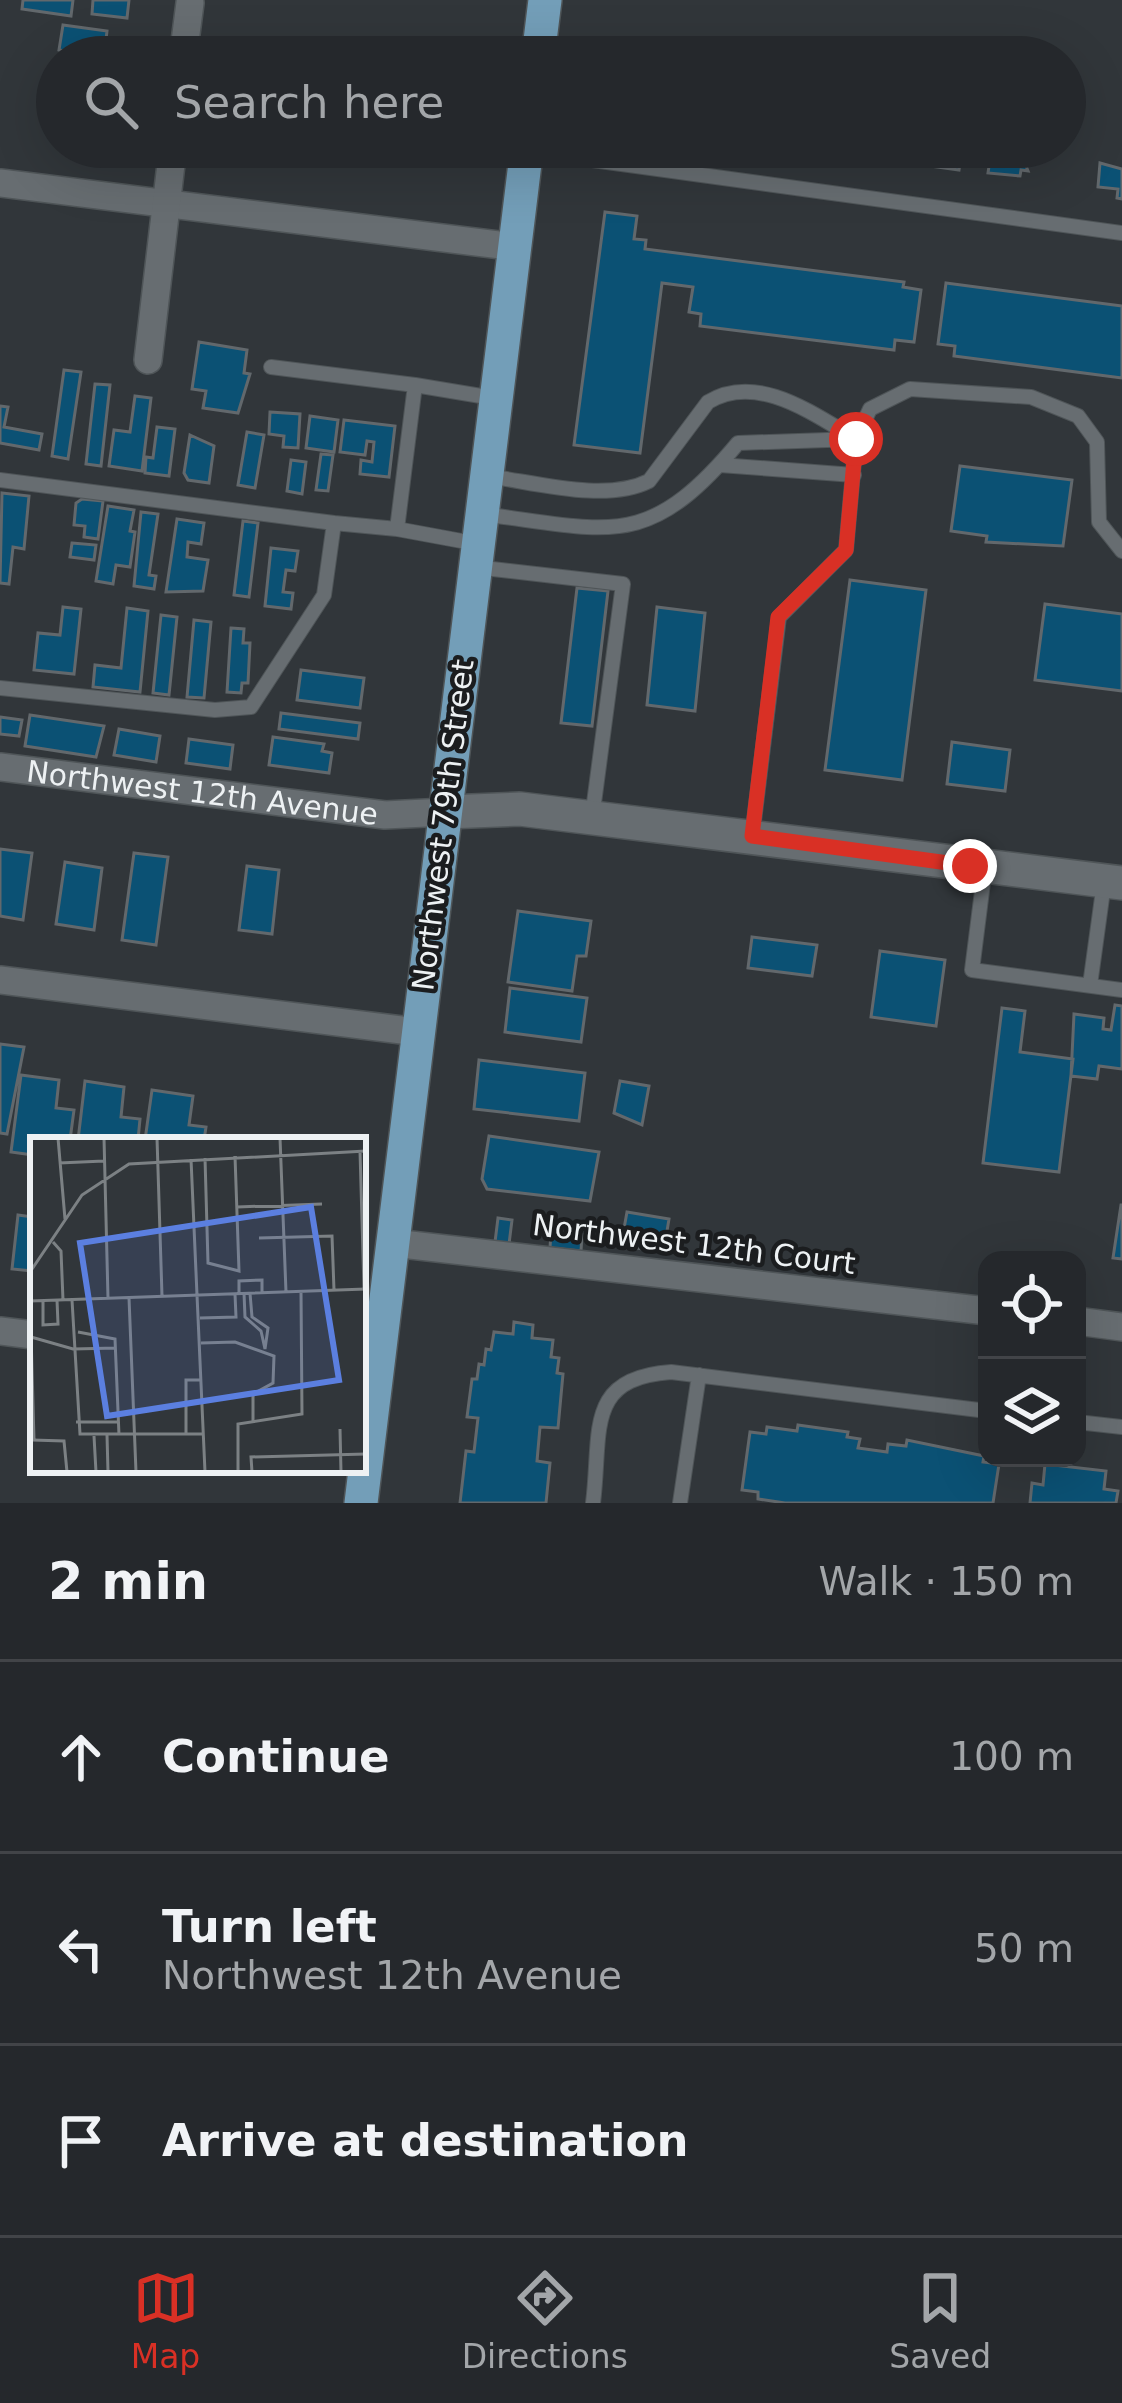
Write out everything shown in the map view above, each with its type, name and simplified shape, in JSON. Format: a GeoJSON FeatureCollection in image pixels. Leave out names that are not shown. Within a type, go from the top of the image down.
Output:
{"type":"FeatureCollection","features":[{"type":"Feature","properties":{"kind":"main road"},"geometry":{"type":"LineString","coordinates":[[541,36],[545,0]]}},
{"type":"Feature","properties":{"kind":"main road","name":"Northwest 79th Street"},"geometry":{"type":"LineString","coordinates":[[366,1434],[525,168]]}},
{"type":"Feature","properties":{"kind":"main road","name":"Northwest 12th Avenue"},"geometry":{"type":"LineString","coordinates":[[446,812],[520,808],[1113,882]]}},
{"type":"Feature","properties":{"kind":"main road","name":"Northwest 79th Street"},"geometry":{"type":"LineString","coordinates":[[361,1503],[363,1473]]}},
{"type":"Feature","properties":{"kind":"street"},"geometry":{"type":"LineString","coordinates":[[186,36],[190,2]]}},
{"type":"Feature","properties":{"kind":"street"},"geometry":{"type":"LineString","coordinates":[[148,360],[171,168]]}},
{"type":"Feature","properties":{"kind":"street"},"geometry":{"type":"LineString","coordinates":[[0,183],[516,248]]}},
{"type":"Feature","properties":{"kind":"street","name":"Northwest 12th Avenue"},"geometry":{"type":"LineString","coordinates":[[0,767],[385,815],[446,812]]}},
{"type":"Feature","properties":{"kind":"street"},"geometry":{"type":"LineString","coordinates":[[0,980],[418,1033]]}},
{"type":"Feature","properties":{"kind":"street","name":"Northwest 12th Court"},"geometry":{"type":"LineString","coordinates":[[393,1243],[978,1310]]}},
{"type":"Feature","properties":{"kind":"street"},"geometry":{"type":"LineString","coordinates":[[1086,1323],[1122,1327]]}},
{"type":"Feature","properties":{"kind":"street"},"geometry":{"type":"LineString","coordinates":[[0,1331],[30,1335]]}},
{"type":"Feature","properties":{"kind":"lane"},"geometry":{"type":"LineString","coordinates":[[649,168],[1122,233]]}},
{"type":"Feature","properties":{"kind":"lane"},"geometry":{"type":"LineString","coordinates":[[271,367],[497,398]]}},
{"type":"Feature","properties":{"kind":"lane"},"geometry":{"type":"LineString","coordinates":[[397,530],[415,385]]}},
{"type":"Feature","properties":{"kind":"lane"},"geometry":{"type":"LineString","coordinates":[[752,836],[778,617],[846,550],[856,439],[870,409],[910,388],[1031,397],[1078,416],[1097,442],[1099,522],[1122,551]]}},
{"type":"Feature","properties":{"kind":"lane"},"geometry":{"type":"LineString","coordinates":[[487,476],[613,490],[636,488],[649,482],[690,423],[722,394],[787,398],[856,439]]}},
{"type":"Feature","properties":{"kind":"lane"},"geometry":{"type":"LineString","coordinates":[[478,542],[634,527],[675,508],[738,443],[856,439]]}},
{"type":"Feature","properties":{"kind":"lane"},"geometry":{"type":"LineString","coordinates":[[720,465],[854,475]]}},
{"type":"Feature","properties":{"kind":"lane"},"geometry":{"type":"LineString","coordinates":[[0,480],[478,542],[623,584],[592,818]]}},
{"type":"Feature","properties":{"kind":"lane"},"geometry":{"type":"LineString","coordinates":[[0,688],[215,710],[251,707],[324,595],[334,523]]}},
{"type":"Feature","properties":{"kind":"lane"},"geometry":{"type":"LineString","coordinates":[[985,867],[973,970],[1122,989]]}},
{"type":"Feature","properties":{"kind":"lane"},"geometry":{"type":"LineString","coordinates":[[1090,985],[1113,882]]}},
{"type":"Feature","properties":{"kind":"lane"},"geometry":{"type":"LineString","coordinates":[[592,1503],[608,1394],[623,1379],[644,1373],[699,1375],[978,1410]]}},
{"type":"Feature","properties":{"kind":"lane"},"geometry":{"type":"LineString","coordinates":[[680,1503],[699,1375]]}},
{"type":"Feature","properties":{"kind":"lane"},"geometry":{"type":"LineString","coordinates":[[1086,1423],[1122,1427]]}},
{"type":"Feature","properties":{"kind":"building"},"geometry":{"type":"Polygon","coordinates":[[[23,0],[73,0],[71,16],[22,9],[23,0]]]}},
{"type":"Feature","properties":{"kind":"building"},"geometry":{"type":"Polygon","coordinates":[[[93,0],[129,0],[127,18],[92,14],[93,0]]]}},
{"type":"Feature","properties":{"kind":"building"},"geometry":{"type":"Polygon","coordinates":[[[63,25],[107,31],[106,36],[61,36],[63,25]]]}},
{"type":"Feature","properties":{"kind":"building"},"geometry":{"type":"Polygon","coordinates":[[[1100,163],[1122,169],[1122,199],[1117,198],[1118,189],[1098,187],[1100,163]]]}},
{"type":"Feature","properties":{"kind":"building"},"geometry":{"type":"Polygon","coordinates":[[[989,168],[1027,168],[1028,171],[1021,170],[1020,176],[988,173],[989,168]]]}},
{"type":"Feature","properties":{"kind":"building"},"geometry":{"type":"Polygon","coordinates":[[[605,212],[637,216],[634,239],[646,240],[645,249],[904,282],[903,287],[921,290],[914,342],[895,340],[894,350],[700,326],[701,314],[689,312],[693,287],[662,283],[640,453],[574,445],[605,212]]]}},
{"type":"Feature","properties":{"kind":"building"},"geometry":{"type":"Polygon","coordinates":[[[946,283],[1122,306],[1122,378],[954,356],[955,346],[938,344],[946,283]]]}},
{"type":"Feature","properties":{"kind":"building"},"geometry":{"type":"Polygon","coordinates":[[[199,342],[247,350],[244,373],[250,374],[238,413],[203,408],[206,391],[192,389],[199,342]]]}},
{"type":"Feature","properties":{"kind":"building"},"geometry":{"type":"Polygon","coordinates":[[[64,370],[81,372],[68,459],[52,456],[64,370]]]}},
{"type":"Feature","properties":{"kind":"building"},"geometry":{"type":"Polygon","coordinates":[[[95,384],[110,385],[101,466],[86,464],[95,384]]]}},
{"type":"Feature","properties":{"kind":"building"},"geometry":{"type":"Polygon","coordinates":[[[135,396],[151,398],[142,471],[109,466],[114,430],[130,432],[135,396]]]}},
{"type":"Feature","properties":{"kind":"building"},"geometry":{"type":"Polygon","coordinates":[[[0,406],[8,407],[4,427],[42,434],[39,450],[0,443],[0,406]]]}},
{"type":"Feature","properties":{"kind":"building"},"geometry":{"type":"Polygon","coordinates":[[[270,412],[300,414],[298,448],[283,447],[284,436],[269,434],[270,412]]]}},
{"type":"Feature","properties":{"kind":"building"},"geometry":{"type":"Polygon","coordinates":[[[310,416],[338,420],[334,452],[306,448],[310,416]]]}},
{"type":"Feature","properties":{"kind":"building"},"geometry":{"type":"Polygon","coordinates":[[[344,420],[395,426],[389,477],[360,474],[361,460],[372,462],[374,442],[367,441],[365,455],[340,452],[344,420]]]}},
{"type":"Feature","properties":{"kind":"building"},"geometry":{"type":"Polygon","coordinates":[[[157,427],[175,429],[169,476],[145,473],[146,457],[153,458],[157,427]]]}},
{"type":"Feature","properties":{"kind":"building"},"geometry":{"type":"Polygon","coordinates":[[[247,432],[264,435],[255,488],[238,485],[247,432]]]}},
{"type":"Feature","properties":{"kind":"building"},"geometry":{"type":"Polygon","coordinates":[[[190,435],[214,446],[209,483],[188,480],[184,473],[190,435]]]}},
{"type":"Feature","properties":{"kind":"building"},"geometry":{"type":"Polygon","coordinates":[[[321,454],[333,455],[328,491],[316,490],[321,454]]]}},
{"type":"Feature","properties":{"kind":"building"},"geometry":{"type":"Polygon","coordinates":[[[291,460],[306,462],[302,494],[287,491],[291,460]]]}},
{"type":"Feature","properties":{"kind":"building"},"geometry":{"type":"Polygon","coordinates":[[[960,466],[1072,480],[1063,546],[986,542],[987,536],[951,531],[960,466]]]}},
{"type":"Feature","properties":{"kind":"building"},"geometry":{"type":"Polygon","coordinates":[[[2,493],[29,496],[24,549],[13,547],[9,584],[0,583],[2,493]]]}},
{"type":"Feature","properties":{"kind":"building"},"geometry":{"type":"Polygon","coordinates":[[[103,501],[98,539],[84,537],[85,526],[74,525],[76,503],[103,501]]]}},
{"type":"Feature","properties":{"kind":"building"},"geometry":{"type":"Polygon","coordinates":[[[108,506],[134,510],[130,567],[116,565],[113,584],[96,581],[108,506]]]}},
{"type":"Feature","properties":{"kind":"building"},"geometry":{"type":"Polygon","coordinates":[[[141,512],[158,514],[149,575],[156,576],[154,589],[134,586],[141,512]]]}},
{"type":"Feature","properties":{"kind":"building"},"geometry":{"type":"Polygon","coordinates":[[[177,519],[204,523],[201,544],[188,542],[187,557],[208,560],[203,591],[166,592],[177,519]]]}},
{"type":"Feature","properties":{"kind":"building"},"geometry":{"type":"Polygon","coordinates":[[[243,521],[258,523],[249,597],[234,595],[243,521]]]}},
{"type":"Feature","properties":{"kind":"building"},"geometry":{"type":"Polygon","coordinates":[[[72,543],[96,545],[94,560],[70,557],[72,543]]]}},
{"type":"Feature","properties":{"kind":"building"},"geometry":{"type":"Polygon","coordinates":[[[271,548],[298,551],[295,571],[286,570],[283,592],[293,593],[291,609],[265,606],[271,548]]]}},
{"type":"Feature","properties":{"kind":"building"},"geometry":{"type":"Polygon","coordinates":[[[850,580],[926,590],[902,780],[825,770],[850,580]]]}},
{"type":"Feature","properties":{"kind":"building"},"geometry":{"type":"Polygon","coordinates":[[[577,588],[608,591],[592,726],[561,723],[577,588]]]}},
{"type":"Feature","properties":{"kind":"building"},"geometry":{"type":"Polygon","coordinates":[[[1045,604],[1122,614],[1122,691],[1035,680],[1045,604]]]}},
{"type":"Feature","properties":{"kind":"building"},"geometry":{"type":"Polygon","coordinates":[[[63,607],[81,609],[74,674],[34,670],[38,633],[60,635],[63,607]]]}},
{"type":"Feature","properties":{"kind":"building"},"geometry":{"type":"Polygon","coordinates":[[[657,607],[705,613],[695,711],[647,705],[657,607]]]}},
{"type":"Feature","properties":{"kind":"building"},"geometry":{"type":"Polygon","coordinates":[[[127,608],[148,611],[140,692],[93,687],[95,665],[121,668],[127,608]]]}},
{"type":"Feature","properties":{"kind":"building"},"geometry":{"type":"Polygon","coordinates":[[[161,615],[177,617],[169,695],[153,693],[161,615]]]}},
{"type":"Feature","properties":{"kind":"building"},"geometry":{"type":"Polygon","coordinates":[[[194,620],[211,622],[204,698],[187,697],[194,620]]]}},
{"type":"Feature","properties":{"kind":"building"},"geometry":{"type":"Polygon","coordinates":[[[231,628],[244,629],[243,643],[250,643],[248,683],[242,683],[241,693],[227,692],[231,628]]]}},
{"type":"Feature","properties":{"kind":"building"},"geometry":{"type":"Polygon","coordinates":[[[301,670],[364,678],[360,708],[297,700],[301,670]]]}},
{"type":"Feature","properties":{"kind":"building"},"geometry":{"type":"Polygon","coordinates":[[[281,713],[360,723],[358,739],[279,729],[281,713]]]}},
{"type":"Feature","properties":{"kind":"building"},"geometry":{"type":"Polygon","coordinates":[[[30,715],[104,726],[96,757],[25,746],[30,715]]]}},
{"type":"Feature","properties":{"kind":"building"},"geometry":{"type":"Polygon","coordinates":[[[0,717],[22,720],[19,736],[0,734],[0,717]]]}},
{"type":"Feature","properties":{"kind":"building"},"geometry":{"type":"Polygon","coordinates":[[[119,729],[160,736],[156,762],[114,755],[119,729]]]}},
{"type":"Feature","properties":{"kind":"building"},"geometry":{"type":"Polygon","coordinates":[[[273,737],[324,744],[322,751],[332,753],[329,773],[269,765],[273,737]]]}},
{"type":"Feature","properties":{"kind":"building"},"geometry":{"type":"Polygon","coordinates":[[[189,739],[233,745],[230,769],[186,763],[189,739]]]}},
{"type":"Feature","properties":{"kind":"building"},"geometry":{"type":"Polygon","coordinates":[[[952,742],[1010,750],[1005,791],[947,784],[952,742]]]}},
{"type":"Feature","properties":{"kind":"building"},"geometry":{"type":"Polygon","coordinates":[[[0,849],[32,853],[23,920],[0,916],[0,849]]]}},
{"type":"Feature","properties":{"kind":"building"},"geometry":{"type":"Polygon","coordinates":[[[134,853],[168,857],[156,945],[122,940],[134,853]]]}},
{"type":"Feature","properties":{"kind":"building"},"geometry":{"type":"Polygon","coordinates":[[[65,862],[102,868],[94,930],[56,924],[65,862]]]}},
{"type":"Feature","properties":{"kind":"building"},"geometry":{"type":"Polygon","coordinates":[[[247,866],[279,870],[272,934],[239,930],[247,866]]]}},
{"type":"Feature","properties":{"kind":"building"},"geometry":{"type":"Polygon","coordinates":[[[518,911],[591,921],[586,956],[577,956],[572,991],[508,982],[518,911]]]}},
{"type":"Feature","properties":{"kind":"building"},"geometry":{"type":"Polygon","coordinates":[[[752,937],[817,945],[812,976],[748,968],[752,937]]]}},
{"type":"Feature","properties":{"kind":"building"},"geometry":{"type":"Polygon","coordinates":[[[880,951],[945,960],[936,1026],[871,1017],[880,951]]]}},
{"type":"Feature","properties":{"kind":"building"},"geometry":{"type":"Polygon","coordinates":[[[510,988],[587,998],[581,1042],[505,1032],[510,988]]]}},
{"type":"Feature","properties":{"kind":"building"},"geometry":{"type":"Polygon","coordinates":[[[1115,1005],[1122,1006],[1122,1069],[1099,1066],[1097,1079],[1071,1076],[1074,1014],[1104,1018],[1103,1029],[1111,1030],[1115,1005]]]}},
{"type":"Feature","properties":{"kind":"building"},"geometry":{"type":"Polygon","coordinates":[[[1002,1008],[1025,1011],[1020,1052],[1073,1059],[1059,1172],[983,1163],[1002,1008]]]}},
{"type":"Feature","properties":{"kind":"building"},"geometry":{"type":"Polygon","coordinates":[[[0,1044],[24,1047],[7,1134],[0,1133],[0,1044]]]}},
{"type":"Feature","properties":{"kind":"building"},"geometry":{"type":"Polygon","coordinates":[[[479,1060],[585,1073],[579,1121],[474,1109],[479,1060]]]}},
{"type":"Feature","properties":{"kind":"building"},"geometry":{"type":"Polygon","coordinates":[[[21,1075],[59,1080],[56,1108],[74,1110],[70,1137],[30,1137],[30,1155],[11,1152],[21,1075]]]}},
{"type":"Feature","properties":{"kind":"building"},"geometry":{"type":"Polygon","coordinates":[[[85,1081],[124,1087],[121,1117],[140,1119],[138,1137],[78,1137],[85,1081]]]}},
{"type":"Feature","properties":{"kind":"building"},"geometry":{"type":"Polygon","coordinates":[[[620,1081],[649,1086],[642,1125],[614,1113],[620,1081]]]}},
{"type":"Feature","properties":{"kind":"building"},"geometry":{"type":"Polygon","coordinates":[[[152,1090],[193,1096],[189,1125],[206,1127],[204,1137],[145,1137],[152,1090]]]}},
{"type":"Feature","properties":{"kind":"building"},"geometry":{"type":"Polygon","coordinates":[[[489,1136],[599,1152],[590,1201],[487,1189],[482,1179],[489,1136]]]}},
{"type":"Feature","properties":{"kind":"building"},"geometry":{"type":"Polygon","coordinates":[[[1122,1205],[1122,1259],[1113,1258],[1122,1205]]]}},
{"type":"Feature","properties":{"kind":"building"},"geometry":{"type":"Polygon","coordinates":[[[627,1212],[669,1219],[666,1237],[656,1235],[653,1251],[621,1245],[627,1212]]]}},
{"type":"Feature","properties":{"kind":"building"},"geometry":{"type":"Polygon","coordinates":[[[18,1215],[30,1217],[30,1271],[12,1269],[18,1215]]]}},
{"type":"Feature","properties":{"kind":"building"},"geometry":{"type":"Polygon","coordinates":[[[498,1218],[512,1220],[509,1244],[495,1242],[498,1218]]]}},
{"type":"Feature","properties":{"kind":"building"},"geometry":{"type":"Polygon","coordinates":[[[551,1231],[582,1234],[581,1251],[550,1248],[551,1231]]]}},
{"type":"Feature","properties":{"kind":"building"},"geometry":{"type":"Polygon","coordinates":[[[514,1322],[533,1325],[532,1338],[553,1340],[551,1357],[559,1358],[557,1373],[563,1374],[558,1428],[540,1427],[537,1461],[550,1463],[546,1503],[460,1503],[466,1451],[474,1452],[478,1418],[467,1417],[472,1379],[477,1379],[479,1364],[484,1365],[494,1332],[513,1334],[514,1322]]]}},
{"type":"Feature","properties":{"kind":"building"},"geometry":{"type":"Polygon","coordinates":[[[798,1425],[848,1432],[847,1437],[860,1439],[858,1448],[887,1452],[888,1444],[906,1446],[907,1440],[978,1455],[978,1467],[999,1467],[993,1503],[785,1503],[758,1499],[758,1492],[742,1490],[750,1432],[766,1434],[767,1427],[797,1431],[798,1425]]]}},
{"type":"Feature","properties":{"kind":"building"},"geometry":{"type":"Polygon","coordinates":[[[1045,1467],[1071,1467],[1106,1471],[1104,1489],[1118,1491],[1116,1503],[1030,1503],[1032,1483],[1043,1485],[1045,1467]]]}},
{"type":"Feature","properties":{"kind":"route"},"geometry":{"type":"LineString","coordinates":[[856,439],[846,550],[778,617],[752,836],[970,866]]}}]}
